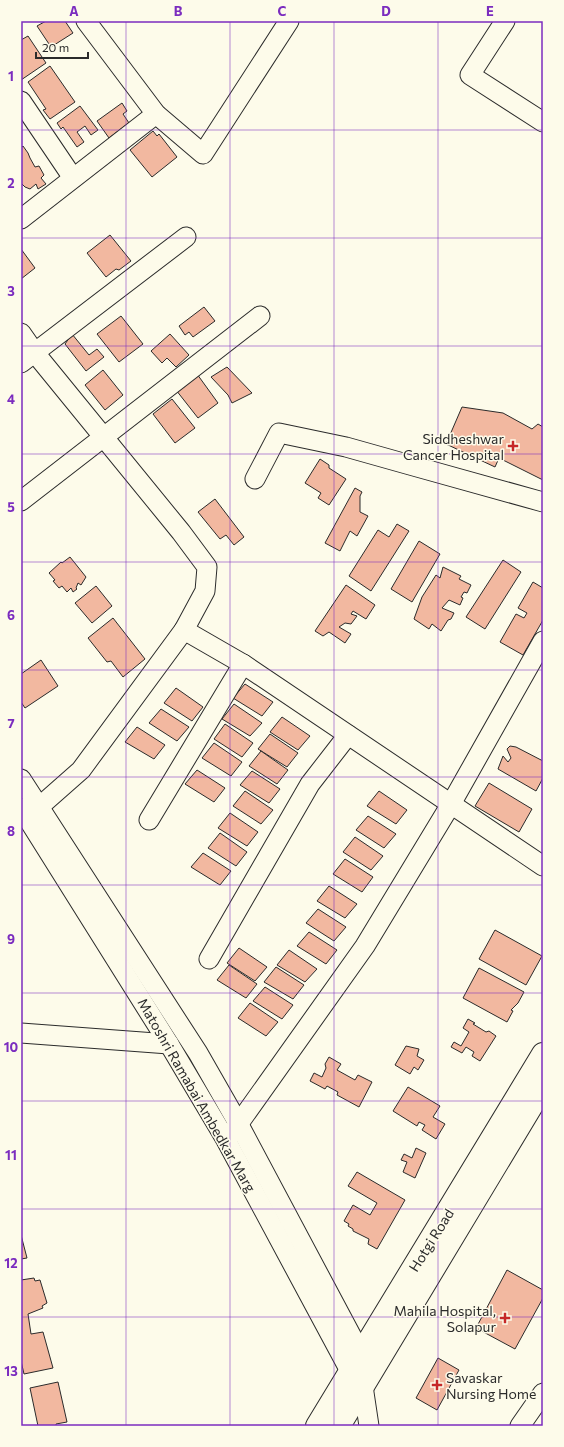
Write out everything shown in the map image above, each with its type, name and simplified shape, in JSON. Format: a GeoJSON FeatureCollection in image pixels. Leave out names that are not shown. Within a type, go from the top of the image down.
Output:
{"type":"FeatureCollection","features":[{"type":"Feature","properties":{"kind":"main road","name":"Hotgi Road"},"geometry":{"type":"LineString","coordinates":[[339,1426],[362,1370],[476,1166],[543,1054]]}},
{"type":"Feature","properties":{"kind":"main road","name":"Hotgi Road"},"geometry":{"type":"LineString","coordinates":[[317,1426],[362,1370],[542,1093]]}},
{"type":"Feature","properties":{"kind":"street"},"geometry":{"type":"LineString","coordinates":[[86,21],[156,114],[203,154],[288,21]]}},
{"type":"Feature","properties":{"kind":"street"},"geometry":{"type":"LineString","coordinates":[[505,21],[470,75],[543,122]]}},
{"type":"Feature","properties":{"kind":"street"},"geometry":{"type":"LineString","coordinates":[[21,101],[73,178]]}},
{"type":"Feature","properties":{"kind":"street"},"geometry":{"type":"LineString","coordinates":[[21,219],[156,114]]}},
{"type":"Feature","properties":{"kind":"street"},"geometry":{"type":"LineString","coordinates":[[28,358],[186,237]]}},
{"type":"Feature","properties":{"kind":"street"},"geometry":{"type":"LineString","coordinates":[[21,501],[103,436],[260,316]]}},
{"type":"Feature","properties":{"kind":"street"},"geometry":{"type":"LineString","coordinates":[[21,333],[28,358],[103,436],[181,532],[207,567],[205,591],[184,630],[81,770],[29,811]]}},
{"type":"Feature","properties":{"kind":"street"},"geometry":{"type":"LineString","coordinates":[[255,479],[279,433],[346,447],[543,502]]}},
{"type":"Feature","properties":{"kind":"street"},"geometry":{"type":"LineString","coordinates":[[184,630],[243,664],[543,866]]}},
{"type":"Feature","properties":{"kind":"street"},"geometry":{"type":"LineString","coordinates":[[226,1140],[365,946],[451,804],[543,641]]}},
{"type":"Feature","properties":{"kind":"street"},"geometry":{"type":"LineString","coordinates":[[149,820],[243,664]]}},
{"type":"Feature","properties":{"kind":"street"},"geometry":{"type":"LineString","coordinates":[[208,960],[310,784],[348,735]]}},
{"type":"Feature","properties":{"kind":"street"},"geometry":{"type":"LineString","coordinates":[[21,779],[29,811],[198,1053],[238,1123],[362,1370],[369,1426]]}},
{"type":"Feature","properties":{"kind":"street","name":"Matoshri Ramabai Ambedkar Marg"},"geometry":{"type":"LineString","coordinates":[[29,811],[362,1370]]}},
{"type":"Feature","properties":{"kind":"street"},"geometry":{"type":"LineString","coordinates":[[21,1033],[169,1044]]}},
{"type":"Feature","properties":{"kind":"street"},"geometry":{"type":"LineString","coordinates":[[520,1426],[543,1393]]}},
{"type":"Feature","properties":{"kind":"building"},"geometry":{"type":"Polygon","coordinates":[[[46,21],[65,21],[73,33],[51,47],[37,26],[46,21]]]}},
{"type":"Feature","properties":{"kind":"building"},"geometry":{"type":"Polygon","coordinates":[[[28,36],[46,63],[21,80],[21,40],[28,36]]]}},
{"type":"Feature","properties":{"kind":"building"},"geometry":{"type":"Polygon","coordinates":[[[50,66],[75,102],[50,119],[43,110],[46,109],[28,82],[50,66]]]}},
{"type":"Feature","properties":{"kind":"building"},"geometry":{"type":"Polygon","coordinates":[[[122,103],[127,111],[123,114],[129,123],[109,138],[97,121],[122,103]]]}},
{"type":"Feature","properties":{"kind":"building"},"geometry":{"type":"Polygon","coordinates":[[[80,106],[98,130],[91,135],[85,126],[77,132],[84,142],[77,147],[63,127],[61,129],[57,123],[80,106]]]}},
{"type":"Feature","properties":{"kind":"building"},"geometry":{"type":"Polygon","coordinates":[[[153,131],[157,136],[159,134],[177,157],[152,177],[130,150],[153,131]]]}},
{"type":"Feature","properties":{"kind":"building"},"geometry":{"type":"Polygon","coordinates":[[[23,146],[35,167],[39,166],[44,175],[41,178],[46,184],[38,189],[36,184],[30,189],[21,183],[21,148],[23,146]]]}},
{"type":"Feature","properties":{"kind":"building"},"geometry":{"type":"Polygon","coordinates":[[[110,235],[131,261],[119,270],[116,269],[106,277],[87,253],[110,235]]]}},
{"type":"Feature","properties":{"kind":"building"},"geometry":{"type":"Polygon","coordinates":[[[21,249],[35,268],[21,279],[21,249]]]}},
{"type":"Feature","properties":{"kind":"building"},"geometry":{"type":"Polygon","coordinates":[[[204,307],[215,321],[193,337],[189,332],[185,335],[179,326],[204,307]]]}},
{"type":"Feature","properties":{"kind":"building"},"geometry":{"type":"Polygon","coordinates":[[[121,316],[143,344],[119,362],[97,334],[121,316]]]}},
{"type":"Feature","properties":{"kind":"building"},"geometry":{"type":"Polygon","coordinates":[[[72,334],[89,355],[97,349],[104,357],[86,371],[65,344],[72,334]]]}},
{"type":"Feature","properties":{"kind":"building"},"geometry":{"type":"Polygon","coordinates":[[[170,334],[189,355],[176,367],[167,358],[162,363],[151,351],[170,334]]]}},
{"type":"Feature","properties":{"kind":"building"},"geometry":{"type":"Polygon","coordinates":[[[227,367],[252,393],[232,403],[228,395],[211,377],[227,367]]]}},
{"type":"Feature","properties":{"kind":"building"},"geometry":{"type":"Polygon","coordinates":[[[103,370],[123,395],[105,410],[85,385],[103,370]]]}},
{"type":"Feature","properties":{"kind":"building"},"geometry":{"type":"Polygon","coordinates":[[[197,374],[218,403],[198,418],[176,390],[197,374]]]}},
{"type":"Feature","properties":{"kind":"building"},"geometry":{"type":"Polygon","coordinates":[[[172,399],[195,428],[175,443],[153,414],[172,399]]]}},
{"type":"Feature","properties":{"kind":"building"},"geometry":{"type":"Polygon","coordinates":[[[462,407],[503,413],[532,429],[538,424],[543,427],[543,480],[499,458],[495,467],[446,444],[462,407]]]}},
{"type":"Feature","properties":{"kind":"building"},"geometry":{"type":"Polygon","coordinates":[[[320,459],[329,465],[329,468],[346,479],[329,505],[318,498],[321,493],[305,483],[320,459]]]}},
{"type":"Feature","properties":{"kind":"building"},"geometry":{"type":"Polygon","coordinates":[[[355,488],[362,492],[360,496],[360,512],[368,516],[357,536],[350,531],[340,551],[325,543],[355,488]]]}},
{"type":"Feature","properties":{"kind":"building"},"geometry":{"type":"Polygon","coordinates":[[[215,499],[244,537],[234,545],[226,535],[220,539],[198,512],[215,499]]]}},
{"type":"Feature","properties":{"kind":"building"},"geometry":{"type":"Polygon","coordinates":[[[397,524],[409,531],[371,591],[349,576],[378,530],[389,537],[397,524]]]}},
{"type":"Feature","properties":{"kind":"building"},"geometry":{"type":"Polygon","coordinates":[[[419,541],[440,554],[412,602],[391,589],[419,541]]]}},
{"type":"Feature","properties":{"kind":"building"},"geometry":{"type":"Polygon","coordinates":[[[70,557],[86,577],[81,585],[78,583],[77,589],[73,592],[71,588],[67,592],[62,586],[59,588],[49,573],[61,562],[62,563],[70,557]]]}},
{"type":"Feature","properties":{"kind":"building"},"geometry":{"type":"Polygon","coordinates":[[[503,560],[521,572],[485,629],[466,617],[503,560]]]}},
{"type":"Feature","properties":{"kind":"building"},"geometry":{"type":"Polygon","coordinates":[[[443,567],[461,576],[459,579],[471,585],[467,593],[464,592],[461,597],[463,598],[460,605],[449,600],[442,608],[454,613],[441,631],[432,624],[429,629],[414,619],[422,597],[436,575],[440,578],[443,567]]]}},
{"type":"Feature","properties":{"kind":"building"},"geometry":{"type":"Polygon","coordinates":[[[533,582],[543,588],[543,620],[523,655],[500,642],[516,614],[524,618],[527,613],[518,608],[533,582]]]}},
{"type":"Feature","properties":{"kind":"building"},"geometry":{"type":"Polygon","coordinates":[[[346,585],[375,605],[366,619],[353,611],[351,614],[357,616],[351,624],[345,623],[339,627],[351,634],[345,643],[329,632],[323,636],[315,631],[346,585]]]}},
{"type":"Feature","properties":{"kind":"building"},"geometry":{"type":"Polygon","coordinates":[[[96,586],[112,606],[92,623],[75,603],[96,586]]]}},
{"type":"Feature","properties":{"kind":"building"},"geometry":{"type":"Polygon","coordinates":[[[113,618],[145,659],[123,677],[111,661],[107,662],[88,638],[113,618]]]}},
{"type":"Feature","properties":{"kind":"building"},"geometry":{"type":"Polygon","coordinates":[[[41,660],[58,686],[25,708],[21,702],[21,674],[41,660]]]}},
{"type":"Feature","properties":{"kind":"building"},"geometry":{"type":"Polygon","coordinates":[[[245,684],[273,702],[262,716],[233,698],[245,684]]]}},
{"type":"Feature","properties":{"kind":"building"},"geometry":{"type":"Polygon","coordinates":[[[176,688],[203,707],[192,721],[164,703],[176,688]]]}},
{"type":"Feature","properties":{"kind":"building"},"geometry":{"type":"Polygon","coordinates":[[[234,704],[262,723],[250,736],[222,719],[234,704]]]}},
{"type":"Feature","properties":{"kind":"building"},"geometry":{"type":"Polygon","coordinates":[[[161,709],[189,727],[177,741],[149,723],[161,709]]]}},
{"type":"Feature","properties":{"kind":"building"},"geometry":{"type":"Polygon","coordinates":[[[282,717],[310,736],[298,750],[270,732],[282,717]]]}},
{"type":"Feature","properties":{"kind":"building"},"geometry":{"type":"Polygon","coordinates":[[[225,724],[253,743],[242,757],[214,739],[225,724]]]}},
{"type":"Feature","properties":{"kind":"building"},"geometry":{"type":"Polygon","coordinates":[[[137,727],[165,745],[154,759],[125,742],[137,727]]]}},
{"type":"Feature","properties":{"kind":"building"},"geometry":{"type":"Polygon","coordinates":[[[270,734],[298,753],[287,767],[258,749],[270,734]]]}},
{"type":"Feature","properties":{"kind":"building"},"geometry":{"type":"Polygon","coordinates":[[[214,743],[242,762],[231,776],[202,758],[214,743]]]}},
{"type":"Feature","properties":{"kind":"building"},"geometry":{"type":"Polygon","coordinates":[[[510,746],[516,747],[543,761],[543,778],[536,791],[498,769],[503,756],[508,762],[511,758],[507,749],[510,746]]]}},
{"type":"Feature","properties":{"kind":"building"},"geometry":{"type":"Polygon","coordinates":[[[261,751],[288,770],[277,784],[249,766],[261,751]]]}},
{"type":"Feature","properties":{"kind":"building"},"geometry":{"type":"Polygon","coordinates":[[[197,770],[225,788],[214,802],[185,784],[197,770]]]}},
{"type":"Feature","properties":{"kind":"building"},"geometry":{"type":"Polygon","coordinates":[[[252,771],[280,789],[269,803],[240,785],[252,771]]]}},
{"type":"Feature","properties":{"kind":"building"},"geometry":{"type":"Polygon","coordinates":[[[489,783],[532,809],[519,832],[475,806],[489,783]]]}},
{"type":"Feature","properties":{"kind":"building"},"geometry":{"type":"Polygon","coordinates":[[[245,791],[273,810],[261,824],[233,806],[245,791]]]}},
{"type":"Feature","properties":{"kind":"building"},"geometry":{"type":"Polygon","coordinates":[[[379,791],[407,810],[396,824],[367,806],[379,791]]]}},
{"type":"Feature","properties":{"kind":"building"},"geometry":{"type":"Polygon","coordinates":[[[230,813],[258,832],[247,846],[218,828],[230,813]]]}},
{"type":"Feature","properties":{"kind":"building"},"geometry":{"type":"Polygon","coordinates":[[[368,816],[396,834],[384,848],[356,830],[368,816]]]}},
{"type":"Feature","properties":{"kind":"building"},"geometry":{"type":"Polygon","coordinates":[[[220,833],[247,852],[236,866],[208,848],[220,833]]]}},
{"type":"Feature","properties":{"kind":"building"},"geometry":{"type":"Polygon","coordinates":[[[355,837],[383,856],[371,870],[343,852],[355,837]]]}},
{"type":"Feature","properties":{"kind":"building"},"geometry":{"type":"Polygon","coordinates":[[[203,853],[231,871],[220,885],[191,867],[203,853]]]}},
{"type":"Feature","properties":{"kind":"building"},"geometry":{"type":"Polygon","coordinates":[[[345,859],[373,877],[362,892],[333,874],[345,859]]]}},
{"type":"Feature","properties":{"kind":"building"},"geometry":{"type":"Polygon","coordinates":[[[329,886],[357,904],[345,918],[317,901],[329,886]]]}},
{"type":"Feature","properties":{"kind":"building"},"geometry":{"type":"Polygon","coordinates":[[[318,909],[346,927],[334,941],[306,923],[318,909]]]}},
{"type":"Feature","properties":{"kind":"building"},"geometry":{"type":"Polygon","coordinates":[[[495,930],[542,956],[526,985],[479,959],[495,930]]]}},
{"type":"Feature","properties":{"kind":"building"},"geometry":{"type":"Polygon","coordinates":[[[309,932],[337,950],[326,964],[297,946],[309,932]]]}},
{"type":"Feature","properties":{"kind":"building"},"geometry":{"type":"Polygon","coordinates":[[[239,948],[267,967],[255,981],[227,963],[239,948]]]}},
{"type":"Feature","properties":{"kind":"building"},"geometry":{"type":"Polygon","coordinates":[[[289,950],[317,969],[305,982],[277,965],[289,950]]]}},
{"type":"Feature","properties":{"kind":"building"},"geometry":{"type":"Polygon","coordinates":[[[229,965],[257,984],[246,998],[217,980],[229,965]]]}},
{"type":"Feature","properties":{"kind":"building"},"geometry":{"type":"Polygon","coordinates":[[[276,967],[304,985],[293,999],[264,982],[276,967]]]}},
{"type":"Feature","properties":{"kind":"building"},"geometry":{"type":"Polygon","coordinates":[[[479,968],[524,992],[518,1003],[511,1010],[513,1011],[507,1022],[463,998],[479,968]]]}},
{"type":"Feature","properties":{"kind":"building"},"geometry":{"type":"Polygon","coordinates":[[[265,987],[293,1005],[282,1019],[253,1001],[265,987]]]}},
{"type":"Feature","properties":{"kind":"building"},"geometry":{"type":"Polygon","coordinates":[[[250,1003],[278,1022],[266,1036],[238,1018],[250,1003]]]}},
{"type":"Feature","properties":{"kind":"building"},"geometry":{"type":"Polygon","coordinates":[[[468,1019],[486,1032],[489,1031],[496,1036],[480,1061],[472,1056],[474,1052],[466,1047],[462,1053],[451,1047],[454,1042],[461,1046],[469,1032],[463,1028],[468,1019]]]}},
{"type":"Feature","properties":{"kind":"building"},"geometry":{"type":"Polygon","coordinates":[[[406,1046],[419,1049],[417,1056],[424,1060],[418,1070],[414,1067],[410,1074],[395,1065],[406,1046]]]}},
{"type":"Feature","properties":{"kind":"building"},"geometry":{"type":"Polygon","coordinates":[[[329,1057],[341,1064],[337,1070],[355,1080],[358,1075],[372,1082],[359,1107],[337,1095],[338,1092],[327,1086],[325,1089],[310,1081],[314,1073],[322,1077],[326,1068],[325,1064],[329,1057]]]}},
{"type":"Feature","properties":{"kind":"building"},"geometry":{"type":"Polygon","coordinates":[[[408,1087],[440,1106],[433,1117],[445,1124],[436,1139],[422,1130],[425,1125],[419,1122],[417,1126],[393,1111],[408,1087]]]}},
{"type":"Feature","properties":{"kind":"building"},"geometry":{"type":"Polygon","coordinates":[[[416,1148],[426,1153],[415,1178],[403,1172],[407,1162],[401,1160],[404,1154],[412,1158],[416,1148]]]}},
{"type":"Feature","properties":{"kind":"building"},"geometry":{"type":"Polygon","coordinates":[[[357,1172],[405,1200],[377,1249],[368,1244],[369,1239],[353,1231],[353,1229],[348,1226],[349,1224],[344,1221],[353,1205],[370,1215],[377,1203],[348,1186],[357,1172]]]}},
{"type":"Feature","properties":{"kind":"building"},"geometry":{"type":"Polygon","coordinates":[[[21,1235],[27,1258],[21,1259],[21,1235]]]}},
{"type":"Feature","properties":{"kind":"building"},"geometry":{"type":"Polygon","coordinates":[[[507,1270],[543,1290],[543,1298],[515,1349],[476,1328],[507,1270]]]}},
{"type":"Feature","properties":{"kind":"building"},"geometry":{"type":"Polygon","coordinates":[[[34,1278],[35,1281],[40,1280],[47,1303],[42,1306],[43,1308],[28,1314],[31,1334],[43,1332],[53,1368],[24,1374],[21,1361],[21,1280],[34,1278]]]}},
{"type":"Feature","properties":{"kind":"building"},"geometry":{"type":"Polygon","coordinates":[[[438,1358],[459,1370],[437,1410],[416,1398],[438,1358]]]}},
{"type":"Feature","properties":{"kind":"building"},"geometry":{"type":"Polygon","coordinates":[[[58,1382],[67,1422],[56,1424],[56,1426],[38,1426],[30,1388],[58,1382]]]}},
{"type":"Feature","properties":{"kind":"place","name":"Siddheshwar Cancer Hospital"},"geometry":{"type":"Point","coordinates":[513,446]}},
{"type":"Feature","properties":{"kind":"place","name":"Mahila Hospital, Solapur"},"geometry":{"type":"Point","coordinates":[505,1318]}},
{"type":"Feature","properties":{"kind":"place","name":"Savaskar Nursing Home"},"geometry":{"type":"Point","coordinates":[437,1385]}}]}
